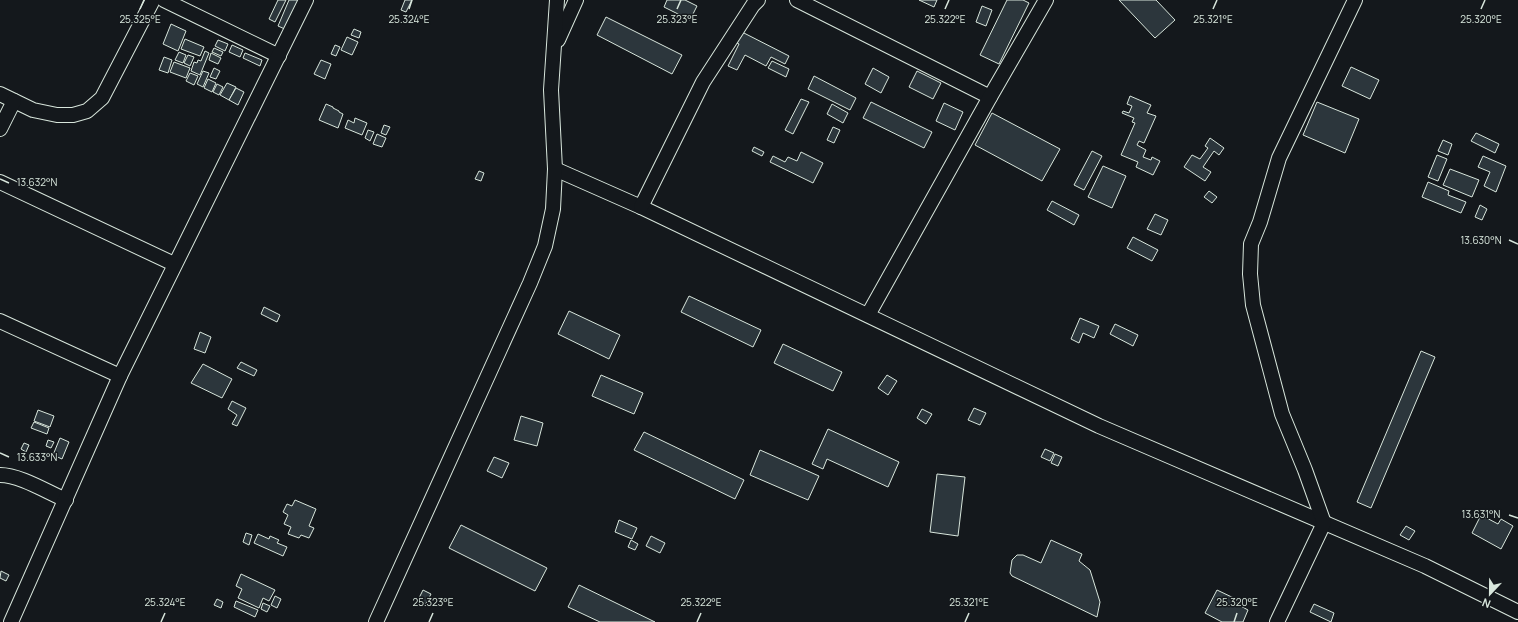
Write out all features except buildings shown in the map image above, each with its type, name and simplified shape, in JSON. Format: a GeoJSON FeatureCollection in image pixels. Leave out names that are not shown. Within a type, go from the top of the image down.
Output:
{"type":"FeatureCollection","features":[{"type":"Feature","properties":{"kind":"street"},"geometry":{"type":"LineString","coordinates":[[0,94],[33,110],[57,115],[73,115],[87,111],[102,98],[153,0]]}},
{"type":"Feature","properties":{"kind":"street"},"geometry":{"type":"LineString","coordinates":[[164,0],[279,56]]}},
{"type":"Feature","properties":{"kind":"street"},"geometry":{"type":"LineString","coordinates":[[11,622],[120,376],[174,264],[306,0]]}},
{"type":"Feature","properties":{"kind":"street"},"geometry":{"type":"LineString","coordinates":[[376,622],[530,283],[545,246],[553,209],[555,169],[551,90],[557,0]]}},
{"type":"Feature","properties":{"kind":"street"},"geometry":{"type":"LineString","coordinates":[[554,50],[576,0]]}},
{"type":"Feature","properties":{"kind":"street"},"geometry":{"type":"LineString","coordinates":[[641,207],[703,82],[753,5],[758,0]]}},
{"type":"Feature","properties":{"kind":"street"},"geometry":{"type":"LineString","coordinates":[[797,0],[990,97]]}},
{"type":"Feature","properties":{"kind":"street"},"geometry":{"type":"LineString","coordinates":[[868,315],[1046,0]]}},
{"type":"Feature","properties":{"kind":"street"},"geometry":{"type":"LineString","coordinates":[[1277,622],[1324,523],[1305,470],[1282,414],[1258,327],[1251,289],[1251,244],[1260,222],[1279,158],[1355,0]]}},
{"type":"Feature","properties":{"kind":"street"},"geometry":{"type":"LineString","coordinates":[[0,130],[14,101]]}},
{"type":"Feature","properties":{"kind":"street"},"geometry":{"type":"LineString","coordinates":[[555,169],[641,207],[1099,426],[1425,566],[1518,612]]}},
{"type":"Feature","properties":{"kind":"street"},"geometry":{"type":"LineString","coordinates":[[0,182],[174,264]]}},
{"type":"Feature","properties":{"kind":"street"},"geometry":{"type":"LineString","coordinates":[[0,321],[120,376]]}},
{"type":"Feature","properties":{"kind":"street"},"geometry":{"type":"LineString","coordinates":[[0,476],[6,475],[66,500]]}}]}
